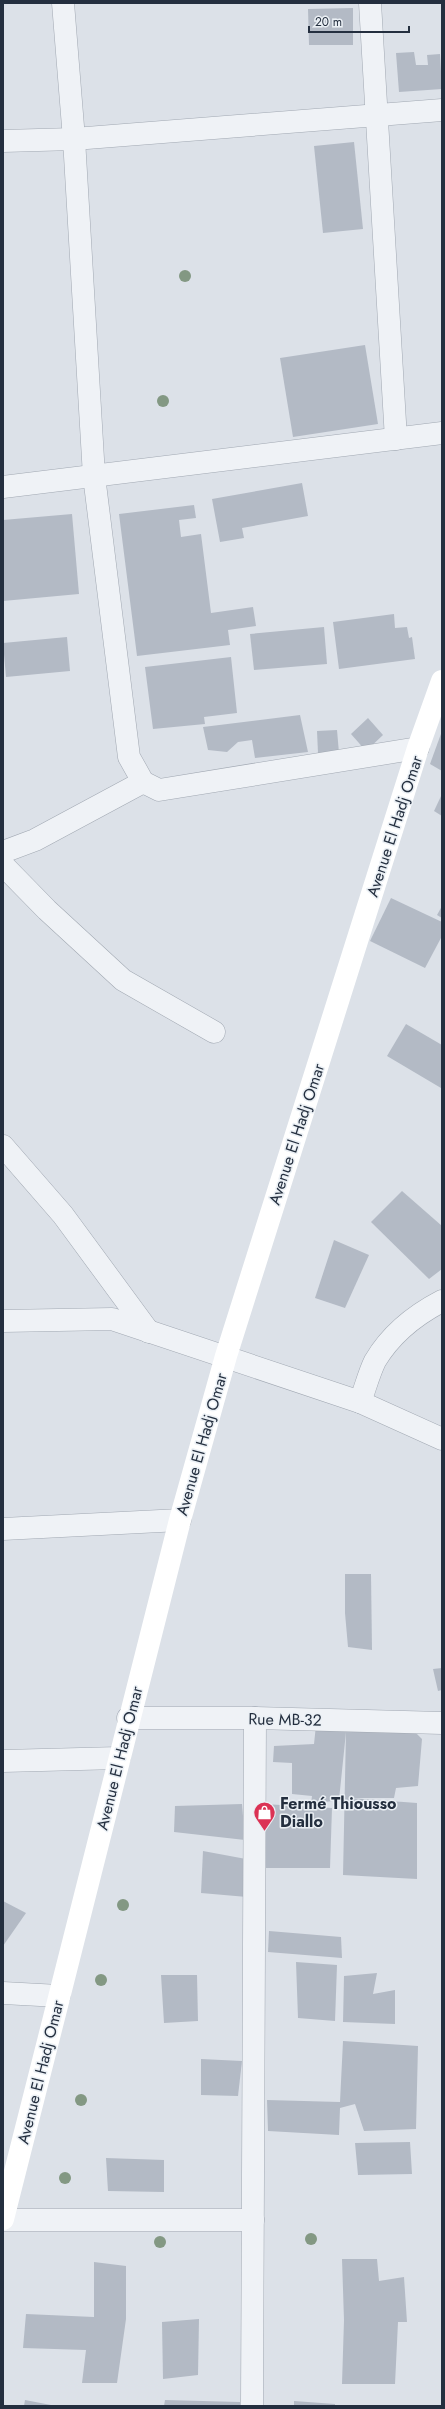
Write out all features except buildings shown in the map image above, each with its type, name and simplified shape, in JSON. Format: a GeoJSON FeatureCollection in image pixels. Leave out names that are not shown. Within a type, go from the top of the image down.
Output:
{"type":"FeatureCollection","features":[{"type":"Feature","properties":{"kind":"street"},"geometry":{"type":"LineString","coordinates":[[63,3],[74,139],[94,476],[129,757],[143,782],[159,790],[418,748]]}},
{"type":"Feature","properties":{"kind":"street"},"geometry":{"type":"LineString","coordinates":[[370,3],[378,115],[396,439]]}},
{"type":"Feature","properties":{"kind":"street"},"geometry":{"type":"LineString","coordinates":[[3,141],[74,139],[442,110]]}},
{"type":"Feature","properties":{"kind":"street"},"geometry":{"type":"LineString","coordinates":[[3,487],[442,433]]}},
{"type":"Feature","properties":{"kind":"street","name":"Avenue El Hadj Omar"},"geometry":{"type":"LineString","coordinates":[[3,2220],[128,1718],[180,1520],[226,1356],[418,748],[442,681]]}},
{"type":"Feature","properties":{"kind":"street"},"geometry":{"type":"LineString","coordinates":[[3,852],[35,840],[143,782]]}},
{"type":"Feature","properties":{"kind":"street"},"geometry":{"type":"LineString","coordinates":[[3,865],[48,910],[123,980],[214,1032]]}},
{"type":"Feature","properties":{"kind":"street"},"geometry":{"type":"LineString","coordinates":[[3,1146],[63,1215],[149,1332]]}},
{"type":"Feature","properties":{"kind":"street"},"geometry":{"type":"LineString","coordinates":[[360,1402],[375,1361],[396,1333],[421,1312],[442,1301]]}},
{"type":"Feature","properties":{"kind":"street"},"geometry":{"type":"LineString","coordinates":[[3,1321],[112,1319],[360,1402],[442,1439]]}},
{"type":"Feature","properties":{"kind":"street"},"geometry":{"type":"LineString","coordinates":[[3,1529],[180,1520]]}},
{"type":"Feature","properties":{"kind":"street","name":"Rue MB-32"},"geometry":{"type":"LineString","coordinates":[[128,1718],[255,1718],[442,1723]]}},
{"type":"Feature","properties":{"kind":"street"},"geometry":{"type":"LineString","coordinates":[[252,2406],[255,1718]]}},
{"type":"Feature","properties":{"kind":"street"},"geometry":{"type":"LineString","coordinates":[[3,1761],[119,1758]]}},
{"type":"Feature","properties":{"kind":"street"},"geometry":{"type":"LineString","coordinates":[[3,1993],[59,1996]]}},
{"type":"Feature","properties":{"kind":"street"},"geometry":{"type":"LineString","coordinates":[[3,2220],[253,2220]]}},
{"type":"Feature","properties":{"kind":"place","name":"Fermé Thiousso Diallo"},"geometry":{"type":"Point","coordinates":[265,1832]}}]}
